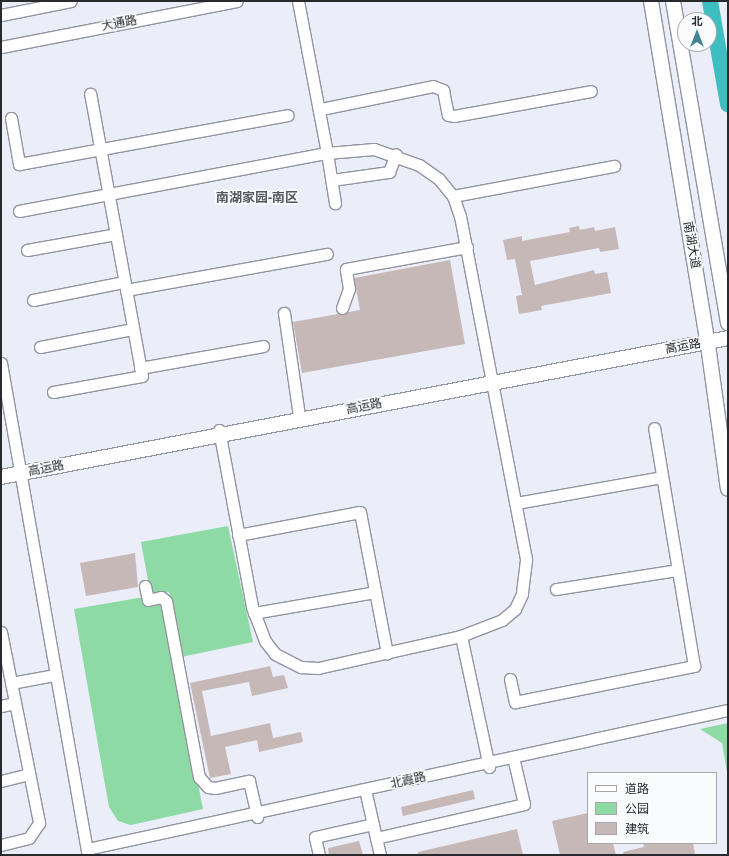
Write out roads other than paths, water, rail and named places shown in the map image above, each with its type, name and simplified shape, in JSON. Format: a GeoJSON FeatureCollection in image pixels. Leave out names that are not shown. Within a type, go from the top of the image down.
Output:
{"type":"FeatureCollection","features":[{"type":"Feature","properties":{"kind":"main road","name":"南湖大道"},"geometry":{"type":"LineString","coordinates":[[651,1],[708,340],[728,489]]}},
{"type":"Feature","properties":{"kind":"main road","name":"南湖大道"},"geometry":{"type":"LineString","coordinates":[[673,1],[728,323]]}},
{"type":"Feature","properties":{"kind":"main road","name":"高运路"},"geometry":{"type":"LineString","coordinates":[[220,432],[728,335]]}},
{"type":"Feature","properties":{"kind":"main road","name":"高运路"},"geometry":{"type":"LineString","coordinates":[[708,340],[728,338]]}},
{"type":"Feature","properties":{"kind":"main road","name":"高运路"},"geometry":{"type":"LineString","coordinates":[[11,472],[494,380]]}},
{"type":"Feature","properties":{"kind":"street"},"geometry":{"type":"LineString","coordinates":[[1,15],[71,1]]}},
{"type":"Feature","properties":{"kind":"street","name":"大通路"},"geometry":{"type":"LineString","coordinates":[[1,47],[236,1]]}},
{"type":"Feature","properties":{"kind":"street"},"geometry":{"type":"LineString","coordinates":[[298,1],[321,109],[335,203]]}},
{"type":"Feature","properties":{"kind":"street"},"geometry":{"type":"LineString","coordinates":[[321,109],[433,86],[443,90],[448,115],[454,116],[591,91]]}},
{"type":"Feature","properties":{"kind":"street"},"geometry":{"type":"LineString","coordinates":[[53,392],[142,376],[90,94]]}},
{"type":"Feature","properties":{"kind":"street"},"geometry":{"type":"LineString","coordinates":[[11,118],[19,164],[288,115]]}},
{"type":"Feature","properties":{"kind":"street"},"geometry":{"type":"LineString","coordinates":[[19,211],[328,153],[374,148],[396,154],[429,172],[452,196],[467,247],[494,380],[526,560],[522,594],[515,609],[502,620],[462,636],[332,666],[301,667],[275,654],[265,641],[254,614],[238,535],[220,432]]}},
{"type":"Feature","properties":{"kind":"street"},"geometry":{"type":"LineString","coordinates":[[332,180],[389,172],[396,154]]}},
{"type":"Feature","properties":{"kind":"street"},"geometry":{"type":"LineString","coordinates":[[452,196],[614,166]]}},
{"type":"Feature","properties":{"kind":"street"},"geometry":{"type":"LineString","coordinates":[[28,250],[116,234]]}},
{"type":"Feature","properties":{"kind":"street"},"geometry":{"type":"LineString","coordinates":[[342,308],[349,289],[346,269],[467,247]]}},
{"type":"Feature","properties":{"kind":"street"},"geometry":{"type":"LineString","coordinates":[[33,300],[327,254]]}},
{"type":"Feature","properties":{"kind":"street"},"geometry":{"type":"LineString","coordinates":[[284,313],[299,416]]}},
{"type":"Feature","properties":{"kind":"street"},"geometry":{"type":"LineString","coordinates":[[40,347],[133,329]]}},
{"type":"Feature","properties":{"kind":"street"},"geometry":{"type":"LineString","coordinates":[[140,368],[263,346]]}},
{"type":"Feature","properties":{"kind":"street"},"geometry":{"type":"LineString","coordinates":[[1,363],[11,472]]}},
{"type":"Feature","properties":{"kind":"street"},"geometry":{"type":"LineString","coordinates":[[1,399],[11,472],[53,676],[86,853]]}},
{"type":"Feature","properties":{"kind":"street"},"geometry":{"type":"LineString","coordinates":[[510,679],[515,702],[694,666],[654,428]]}},
{"type":"Feature","properties":{"kind":"street"},"geometry":{"type":"LineString","coordinates":[[516,503],[662,477]]}},
{"type":"Feature","properties":{"kind":"street"},"geometry":{"type":"LineString","coordinates":[[238,535],[360,512],[387,653]]}},
{"type":"Feature","properties":{"kind":"street"},"geometry":{"type":"LineString","coordinates":[[556,589],[678,570]]}},
{"type":"Feature","properties":{"kind":"street"},"geometry":{"type":"LineString","coordinates":[[145,586],[148,600],[161,597],[166,601],[199,777],[208,787],[215,788],[249,781],[256,815]]}},
{"type":"Feature","properties":{"kind":"street"},"geometry":{"type":"LineString","coordinates":[[254,614],[375,592]]}},
{"type":"Feature","properties":{"kind":"street"},"geometry":{"type":"LineString","coordinates":[[1,632],[39,823],[29,838],[1,845]]}},
{"type":"Feature","properties":{"kind":"street"},"geometry":{"type":"LineString","coordinates":[[462,636],[488,765]]}},
{"type":"Feature","properties":{"kind":"street"},"geometry":{"type":"LineString","coordinates":[[11,683],[53,676]]}},
{"type":"Feature","properties":{"kind":"street"},"geometry":{"type":"LineString","coordinates":[[1,706],[15,703]]}},
{"type":"Feature","properties":{"kind":"street","name":"北霞路"},"geometry":{"type":"LineString","coordinates":[[256,815],[366,794],[728,710]]}},
{"type":"Feature","properties":{"kind":"street","name":"北霞路"},"geometry":{"type":"LineString","coordinates":[[86,853],[728,714]]}},
{"type":"Feature","properties":{"kind":"street"},"geometry":{"type":"LineString","coordinates":[[376,838],[524,804],[514,761]]}},
{"type":"Feature","properties":{"kind":"street"},"geometry":{"type":"LineString","coordinates":[[1,781],[29,774]]}},
{"type":"Feature","properties":{"kind":"street"},"geometry":{"type":"LineString","coordinates":[[366,794],[380,855]]}},
{"type":"Feature","properties":{"kind":"street"},"geometry":{"type":"LineString","coordinates":[[320,855],[315,837],[373,824]]}},
{"type":"Feature","properties":{"kind":"waterway"},"geometry":{"type":"LineString","coordinates":[[710,1],[728,104]]}},
{"type":"Feature","properties":{"kind":"district","name":"南湖家园-南区"},"geometry":{"type":"Point","coordinates":[257,197]}}]}
